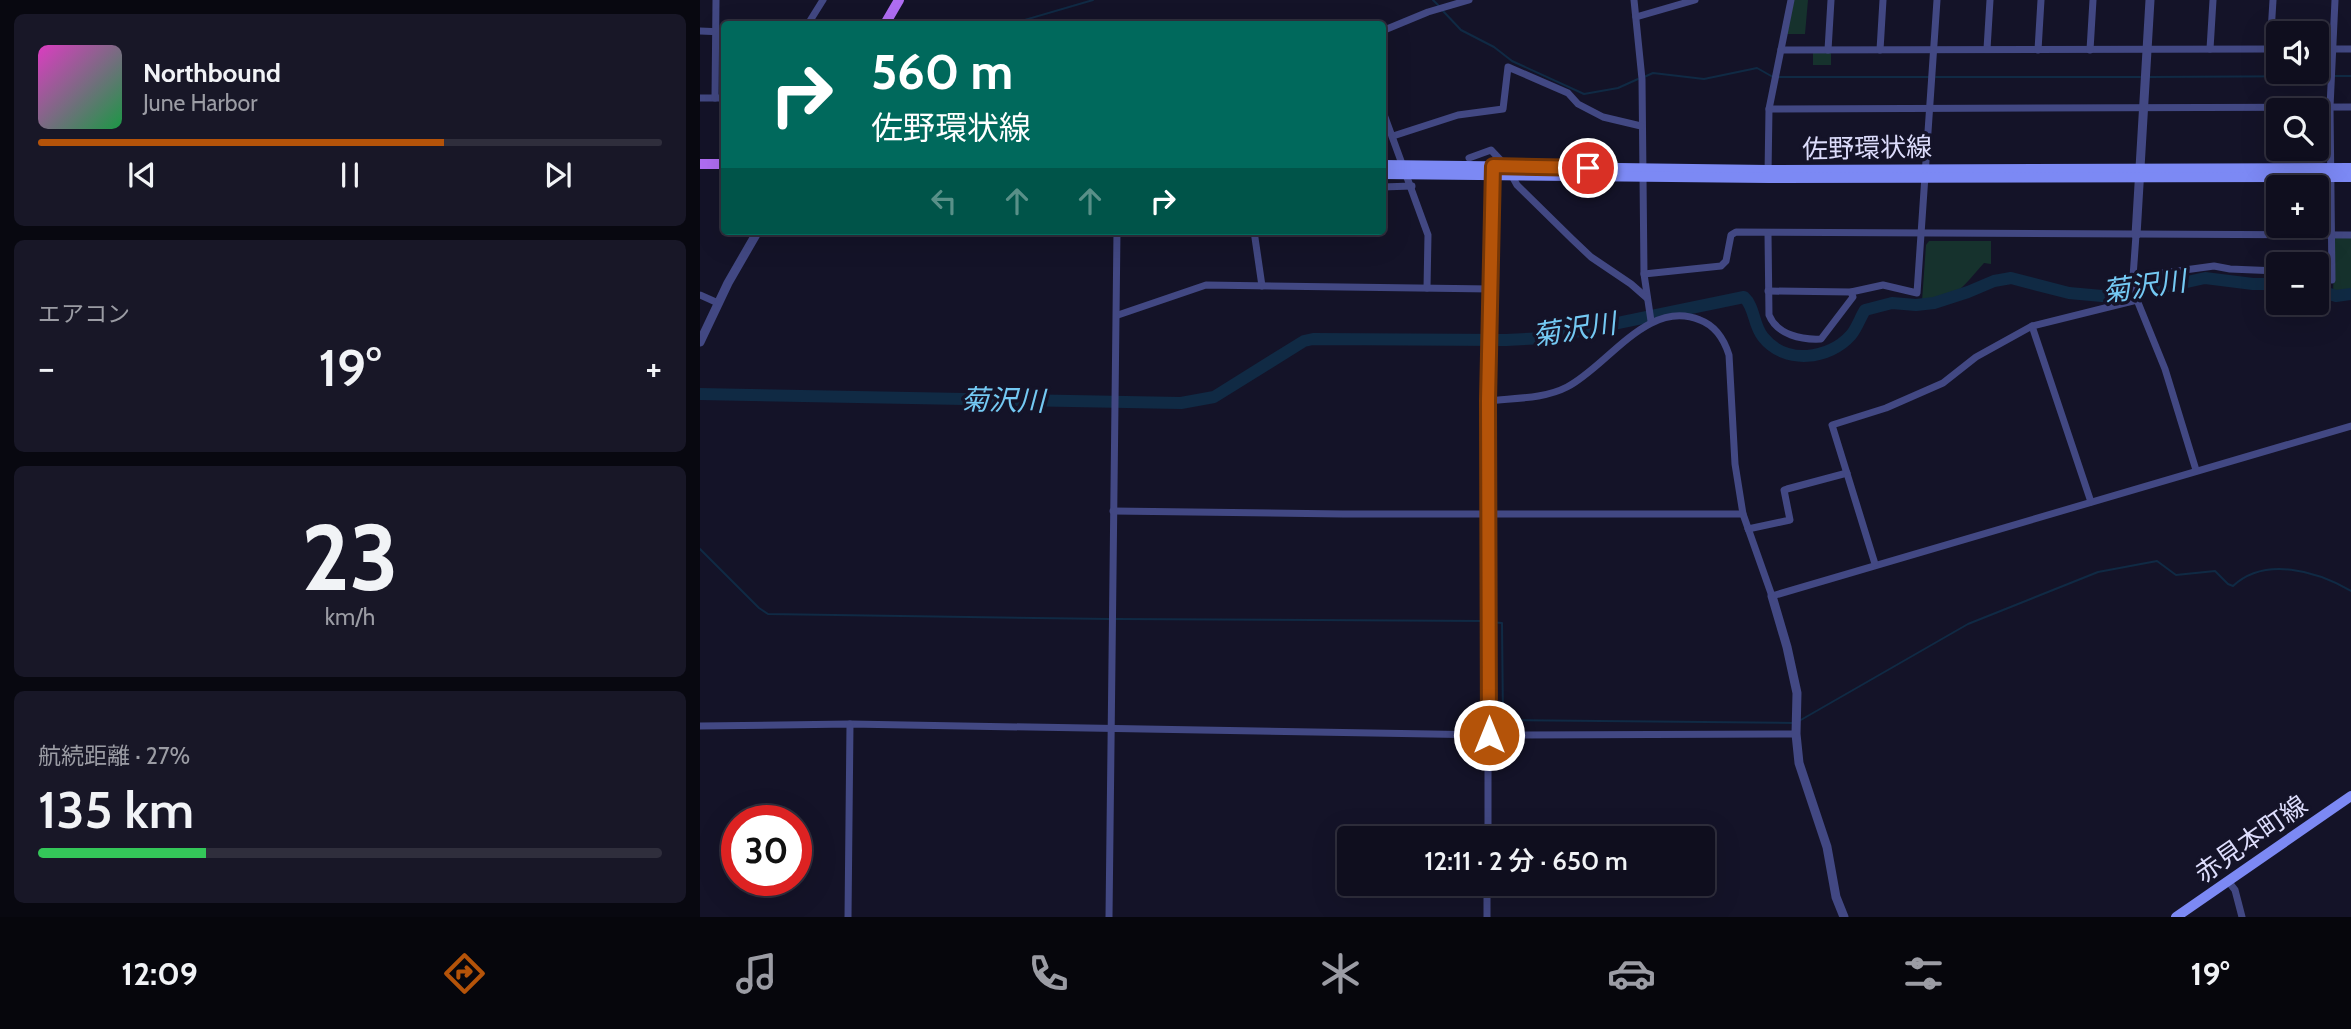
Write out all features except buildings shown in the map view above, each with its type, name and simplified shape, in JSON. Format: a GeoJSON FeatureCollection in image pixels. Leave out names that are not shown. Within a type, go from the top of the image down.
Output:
{"type":"FeatureCollection","features":[{"type":"Feature","properties":{"kind":"main road"},"geometry":{"type":"LineString","coordinates":[[887,21],[899,0]]}},
{"type":"Feature","properties":{"kind":"main road"},"geometry":{"type":"LineString","coordinates":[[700,164],[721,164]]}},
{"type":"Feature","properties":{"kind":"main road","name":"佐野環状線"},"geometry":{"type":"LineString","coordinates":[[1386,166],[1406,170]]}},
{"type":"Feature","properties":{"kind":"main road","name":"佐野環状線"},"geometry":{"type":"LineString","coordinates":[[1386,173],[1406,170],[1768,174],[2332,173],[2351,169]]}},
{"type":"Feature","properties":{"kind":"main road","name":"佐野環状線"},"geometry":{"type":"LineString","coordinates":[[2332,173],[2351,177]]}},
{"type":"Feature","properties":{"kind":"main road","name":"赤見本町線"},"geometry":{"type":"LineString","coordinates":[[2176,917],[2351,796]]}},
{"type":"Feature","properties":{"kind":"street"},"geometry":{"type":"LineString","coordinates":[[715,98],[716,0]]}},
{"type":"Feature","properties":{"kind":"street"},"geometry":{"type":"LineString","coordinates":[[810,21],[823,0]]}},
{"type":"Feature","properties":{"kind":"street"},"geometry":{"type":"LineString","coordinates":[[1386,29],[1428,12],[1469,0]]}},
{"type":"Feature","properties":{"kind":"street"},"geometry":{"type":"LineString","coordinates":[[1634,0],[1642,79],[1644,274],[1651,321]]}},
{"type":"Feature","properties":{"kind":"street"},"geometry":{"type":"LineString","coordinates":[[1636,18],[1695,0]]}},
{"type":"Feature","properties":{"kind":"street"},"geometry":{"type":"LineString","coordinates":[[1768,174],[1769,109],[1791,0]]}},
{"type":"Feature","properties":{"kind":"street"},"geometry":{"type":"LineString","coordinates":[[1828,50],[1830,0]]}},
{"type":"Feature","properties":{"kind":"street"},"geometry":{"type":"LineString","coordinates":[[1880,50],[1883,0]]}},
{"type":"Feature","properties":{"kind":"street"},"geometry":{"type":"LineString","coordinates":[[1768,292],[1851,292],[1883,285],[1917,293],[1937,0]]}},
{"type":"Feature","properties":{"kind":"street"},"geometry":{"type":"LineString","coordinates":[[1987,49],[1990,0]]}},
{"type":"Feature","properties":{"kind":"street"},"geometry":{"type":"LineString","coordinates":[[2038,50],[2041,0]]}},
{"type":"Feature","properties":{"kind":"street"},"geometry":{"type":"LineString","coordinates":[[2090,50],[2093,0]]}},
{"type":"Feature","properties":{"kind":"street"},"geometry":{"type":"LineString","coordinates":[[2150,0],[2133,277],[2137,300],[2165,369],[2196,470]]}},
{"type":"Feature","properties":{"kind":"street"},"geometry":{"type":"LineString","coordinates":[[2210,49],[2213,0]]}},
{"type":"Feature","properties":{"kind":"street"},"geometry":{"type":"LineString","coordinates":[[2273,0],[2273,21]]}},
{"type":"Feature","properties":{"kind":"street"},"geometry":{"type":"LineString","coordinates":[[2329,280],[2332,280],[2333,236],[2330,107],[2335,0]]}},
{"type":"Feature","properties":{"kind":"street"},"geometry":{"type":"LineString","coordinates":[[700,31],[721,32]]}},
{"type":"Feature","properties":{"kind":"street"},"geometry":{"type":"LineString","coordinates":[[1781,50],[2266,49]]}},
{"type":"Feature","properties":{"kind":"street"},"geometry":{"type":"LineString","coordinates":[[2332,49],[2351,49]]}},
{"type":"Feature","properties":{"kind":"street"},"geometry":{"type":"LineString","coordinates":[[1393,136],[1458,115],[1503,109],[1508,67],[1568,93],[1578,104],[1603,117],[1641,126]]}},
{"type":"Feature","properties":{"kind":"street"},"geometry":{"type":"LineString","coordinates":[[700,98],[721,98]]}},
{"type":"Feature","properties":{"kind":"street"},"geometry":{"type":"LineString","coordinates":[[1769,109],[2351,107]]}},
{"type":"Feature","properties":{"kind":"street"},"geometry":{"type":"LineString","coordinates":[[1386,119],[1428,234],[1427,288]]}},
{"type":"Feature","properties":{"kind":"street"},"geometry":{"type":"LineString","coordinates":[[1469,158],[1491,150],[1510,171],[1517,185],[1591,257],[1648,299]]}},
{"type":"Feature","properties":{"kind":"street"},"geometry":{"type":"LineString","coordinates":[[1488,826],[1488,401],[1493,171]]}},
{"type":"Feature","properties":{"kind":"street"},"geometry":{"type":"LineString","coordinates":[[1386,187],[1412,186]]}},
{"type":"Feature","properties":{"kind":"street"},"geometry":{"type":"LineString","coordinates":[[1644,274],[1721,266],[1726,261],[1733,233],[2351,235]]}},
{"type":"Feature","properties":{"kind":"street"},"geometry":{"type":"LineString","coordinates":[[1768,233],[1771,320],[1783,331],[1805,340],[1821,339],[1853,297],[1851,292]]}},
{"type":"Feature","properties":{"kind":"street"},"geometry":{"type":"LineString","coordinates":[[700,342],[756,235]]}},
{"type":"Feature","properties":{"kind":"street"},"geometry":{"type":"LineString","coordinates":[[1109,917],[1117,235]]}},
{"type":"Feature","properties":{"kind":"street"},"geometry":{"type":"LineString","coordinates":[[1255,235],[1262,286]]}},
{"type":"Feature","properties":{"kind":"street"},"geometry":{"type":"LineString","coordinates":[[2133,277],[2214,266],[2230,270],[2266,271]]}},
{"type":"Feature","properties":{"kind":"street"},"geometry":{"type":"LineString","coordinates":[[1118,315],[1206,285],[1492,289]]}},
{"type":"Feature","properties":{"kind":"street"},"geometry":{"type":"LineString","coordinates":[[700,295],[718,303]]}},
{"type":"Feature","properties":{"kind":"street"},"geometry":{"type":"LineString","coordinates":[[1875,564],[1832,425],[1886,408],[1943,383],[1976,357],[2032,326],[2137,300]]}},
{"type":"Feature","properties":{"kind":"street"},"geometry":{"type":"LineString","coordinates":[[1488,401],[1536,396],[1567,387],[1651,321],[1674,316],[1697,318],[1716,330],[1725,343],[1729,355],[1735,464],[1743,514],[1787,648],[1797,693],[1796,734],[1803,779],[1821,827],[1836,897],[1844,917]]}},
{"type":"Feature","properties":{"kind":"street"},"geometry":{"type":"LineString","coordinates":[[2032,326],[2091,502]]}},
{"type":"Feature","properties":{"kind":"street"},"geometry":{"type":"LineString","coordinates":[[1772,596],[2351,426]]}},
{"type":"Feature","properties":{"kind":"street"},"geometry":{"type":"LineString","coordinates":[[1748,529],[1790,520],[1784,490],[1847,472]]}},
{"type":"Feature","properties":{"kind":"street"},"geometry":{"type":"LineString","coordinates":[[1114,511],[1743,514]]}},
{"type":"Feature","properties":{"kind":"street"},"geometry":{"type":"LineString","coordinates":[[848,917],[850,724]]}},
{"type":"Feature","properties":{"kind":"street"},"geometry":{"type":"LineString","coordinates":[[700,726],[850,724],[1489,735],[1796,734]]}},
{"type":"Feature","properties":{"kind":"street"},"geometry":{"type":"LineString","coordinates":[[2228,881],[2239,900],[2242,917]]}},
{"type":"Feature","properties":{"kind":"street"},"geometry":{"type":"LineString","coordinates":[[1487,896],[1487,917]]}},
{"type":"Feature","properties":{"kind":"green space"},"geometry":{"type":"Polygon","coordinates":[[[1794,0],[1808,0],[1805,34],[1787,34],[1794,0]]]}},
{"type":"Feature","properties":{"kind":"green space"},"geometry":{"type":"Polygon","coordinates":[[[1831,52],[1831,65],[1813,65],[1813,53],[1831,52]]]}},
{"type":"Feature","properties":{"kind":"green space"},"geometry":{"type":"Polygon","coordinates":[[[2335,238],[2351,238],[2351,291],[2333,293],[2335,238]]]}},
{"type":"Feature","properties":{"kind":"green space"},"geometry":{"type":"Polygon","coordinates":[[[1929,241],[1991,241],[1991,264],[1984,263],[1951,295],[1922,301],[1926,245],[1929,241]]]}},
{"type":"Feature","properties":{"kind":"waterway"},"geometry":{"type":"LineString","coordinates":[[1021,21],[1093,0]]}},
{"type":"Feature","properties":{"kind":"waterway"},"geometry":{"type":"LineString","coordinates":[[1433,0],[1440,7]]}},
{"type":"Feature","properties":{"kind":"waterway"},"geometry":{"type":"LineString","coordinates":[[1443,11],[1461,30],[1494,47],[1512,61],[1584,94],[1618,88],[1638,79]]}},
{"type":"Feature","properties":{"kind":"waterway"},"geometry":{"type":"LineString","coordinates":[[1644,77],[1653,73],[1704,79],[1757,68],[1773,77]]}},
{"type":"Feature","properties":{"kind":"waterway"},"geometry":{"type":"LineString","coordinates":[[2149,77],[2266,76]]}},
{"type":"Feature","properties":{"kind":"waterway"},"geometry":{"type":"LineString","coordinates":[[2335,76],[2351,76]]}},
{"type":"Feature","properties":{"kind":"waterway"},"geometry":{"type":"LineString","coordinates":[[1778,77],[1930,77]]}},
{"type":"Feature","properties":{"kind":"waterway"},"geometry":{"type":"LineString","coordinates":[[1936,77],[2140,77]]}},
{"type":"Feature","properties":{"kind":"waterway","name":"菊沢川"},"geometry":{"type":"LineString","coordinates":[[700,394],[1181,403],[1214,397],[1304,341],[1313,339],[1545,338],[1744,297],[1760,332],[1772,346],[1783,352],[1807,356],[1831,350],[1842,343],[1853,332],[1865,310],[1892,303],[1934,303],[1994,281],[2011,278],[2069,293],[2102,296],[2135,287],[2169,286],[2205,278],[2266,284]]}},
{"type":"Feature","properties":{"kind":"waterway","name":"菊沢川"},"geometry":{"type":"LineString","coordinates":[[2329,294],[2336,296],[2351,294]]}},
{"type":"Feature","properties":{"kind":"waterway"},"geometry":{"type":"LineString","coordinates":[[700,549],[768,614],[1110,619]]}},
{"type":"Feature","properties":{"kind":"waterway"},"geometry":{"type":"LineString","coordinates":[[1799,721],[1968,624],[2098,572],[2157,561],[2176,575],[2215,571],[2233,586],[2260,571],[2291,570],[2323,578],[2351,591]]}},
{"type":"Feature","properties":{"kind":"waterway"},"geometry":{"type":"LineString","coordinates":[[1116,619],[1485,621]]}},
{"type":"Feature","properties":{"kind":"waterway"},"geometry":{"type":"LineString","coordinates":[[1490,622],[1502,623],[1503,720],[1794,723]]}},
{"type":"Feature","properties":{"kind":"route"},"geometry":{"type":"LineString","coordinates":[[1489,735],[1488,401],[1493,166],[1588,168]]}}]}
